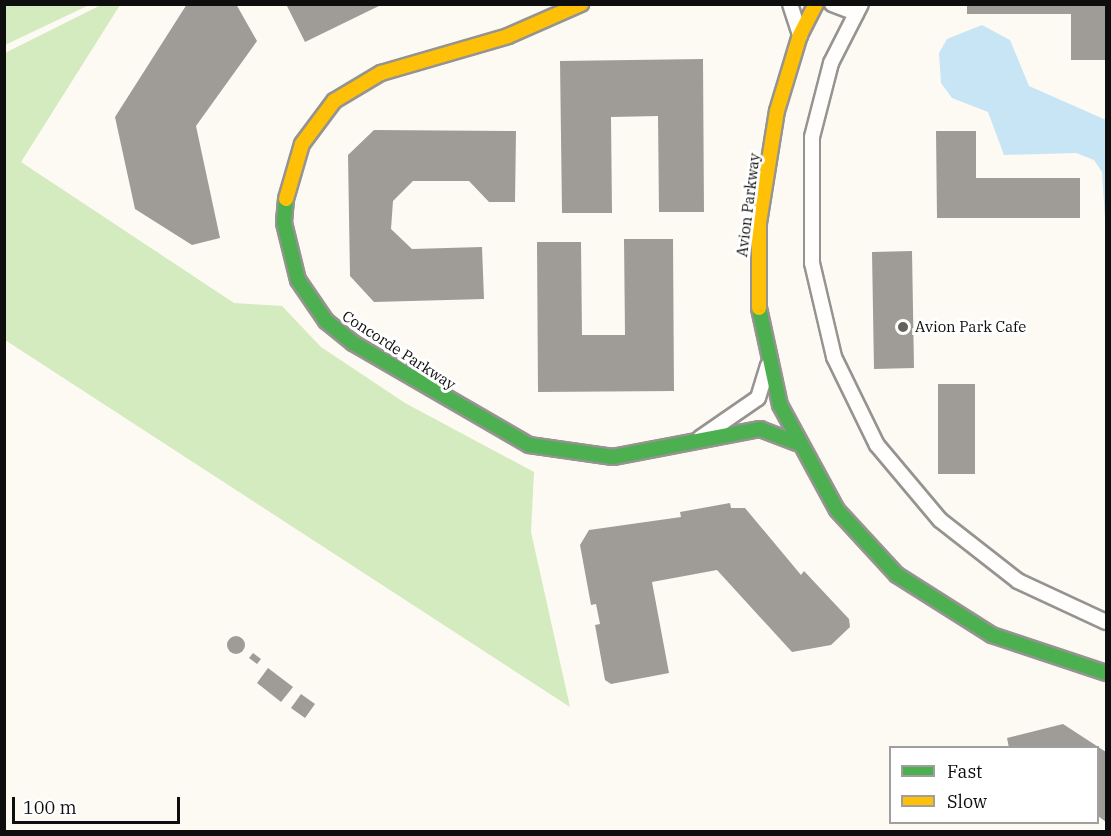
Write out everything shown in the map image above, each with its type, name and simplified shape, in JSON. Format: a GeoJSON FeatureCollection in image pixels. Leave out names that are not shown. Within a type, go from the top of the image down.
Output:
{"type":"FeatureCollection","features":[{"type":"Feature","properties":{"kind":"street","name":"Concorde Parkway"},"geometry":{"type":"LineString","coordinates":[[581,4],[508,36],[381,73],[334,101],[309,131],[293,164],[284,223],[291,260],[305,293],[336,330],[510,438],[559,453],[614,458],[700,438],[760,429],[797,443]]}},
{"type":"Feature","properties":{"kind":"street"},"geometry":{"type":"LineString","coordinates":[[790,4],[800,35]]}},
{"type":"Feature","properties":{"kind":"street","name":"Avion Parkway"},"geometry":{"type":"LineString","coordinates":[[816,4],[800,35],[777,111],[759,223],[757,290],[768,366],[797,443],[858,536],[924,596],[1013,644],[1107,673]]}},
{"type":"Feature","properties":{"kind":"street"},"geometry":{"type":"LineString","coordinates":[[832,4],[859,9],[831,63],[816,114],[809,199],[817,295],[846,387],[896,471],[964,542],[1047,597],[1107,622]]}},
{"type":"Feature","properties":{"kind":"street","name":"Concorde Parkway"},"geometry":{"type":"LineString","coordinates":[[700,438],[758,398],[768,366]]}},
{"type":"Feature","properties":{"kind":"green space"},"geometry":{"type":"Polygon","coordinates":[[[5,4],[89,4],[89,5],[5,45],[5,4]]]}},
{"type":"Feature","properties":{"kind":"green space"},"geometry":{"type":"Polygon","coordinates":[[[103,4],[120,5],[21,162],[234,303],[282,306],[321,347],[405,403],[534,472],[531,532],[570,707],[5,340],[5,53],[103,4]]]}},
{"type":"Feature","properties":{"kind":"water"},"geometry":{"type":"Polygon","coordinates":[[[982,25],[1010,40],[1029,86],[1106,120],[1106,234],[1102,172],[1094,160],[1076,153],[1004,155],[988,112],[952,98],[941,83],[939,53],[947,39],[982,25]]]}},
{"type":"Feature","properties":{"kind":"building"},"geometry":{"type":"Polygon","coordinates":[[[187,4],[236,4],[257,41],[196,126],[220,238],[192,245],[135,209],[115,117],[187,4]]]}},
{"type":"Feature","properties":{"kind":"building"},"geometry":{"type":"Polygon","coordinates":[[[286,4],[383,4],[305,42],[286,4]]]}},
{"type":"Feature","properties":{"kind":"building"},"geometry":{"type":"Polygon","coordinates":[[[967,4],[1106,4],[1106,60],[1071,60],[1071,14],[967,14],[967,4]]]}},
{"type":"Feature","properties":{"kind":"building"},"geometry":{"type":"Polygon","coordinates":[[[703,59],[704,212],[659,212],[658,116],[611,117],[612,213],[562,213],[560,61],[703,59]]]}},
{"type":"Feature","properties":{"kind":"building"},"geometry":{"type":"Polygon","coordinates":[[[374,130],[516,131],[515,202],[489,202],[469,181],[413,181],[393,201],[391,229],[412,249],[482,247],[484,299],[374,302],[350,276],[348,155],[374,130]]]}},
{"type":"Feature","properties":{"kind":"building"},"geometry":{"type":"Polygon","coordinates":[[[936,131],[976,131],[976,178],[1080,178],[1080,218],[937,218],[936,131]]]}},
{"type":"Feature","properties":{"kind":"building"},"geometry":{"type":"Polygon","coordinates":[[[624,239],[673,239],[674,391],[538,392],[537,242],[581,242],[582,335],[625,335],[624,239]]]}},
{"type":"Feature","properties":{"kind":"building"},"geometry":{"type":"Polygon","coordinates":[[[912,251],[914,368],[874,369],[872,252],[912,251]]]}},
{"type":"Feature","properties":{"kind":"building"},"geometry":{"type":"Polygon","coordinates":[[[938,384],[975,384],[975,474],[938,474],[938,384]]]}},
{"type":"Feature","properties":{"kind":"building"},"geometry":{"type":"Polygon","coordinates":[[[730,503],[731,508],[745,508],[801,575],[804,571],[849,619],[850,627],[831,645],[792,652],[717,570],[652,582],[669,673],[611,684],[605,680],[595,625],[600,624],[596,604],[591,605],[580,545],[589,530],[681,517],[680,512],[730,503]]]}},
{"type":"Feature","properties":{"kind":"building"},"geometry":{"type":"Polygon","coordinates":[[[236,636],[242,639],[245,645],[242,651],[236,654],[230,651],[227,645],[230,639],[236,636]]]}},
{"type":"Feature","properties":{"kind":"building"},"geometry":{"type":"Polygon","coordinates":[[[253,653],[261,659],[257,664],[249,658],[253,653]]]}},
{"type":"Feature","properties":{"kind":"building"},"geometry":{"type":"Polygon","coordinates":[[[268,668],[293,687],[281,702],[257,683],[268,668]]]}},
{"type":"Feature","properties":{"kind":"building"},"geometry":{"type":"Polygon","coordinates":[[[301,694],[315,704],[305,718],[291,708],[301,694]]]}},
{"type":"Feature","properties":{"kind":"building"},"geometry":{"type":"Polygon","coordinates":[[[1063,724],[1097,746],[1009,746],[1007,738],[1063,724]]]}},
{"type":"Feature","properties":{"kind":"building"},"geometry":{"type":"Polygon","coordinates":[[[1099,747],[1106,752],[1106,822],[1099,817],[1099,747]]]}},
{"type":"Feature","properties":{"kind":"traffic: fast"},"geometry":{"type":"LineString","coordinates":[[286,199],[284,223],[298,280],[326,321],[353,343],[529,445],[613,457],[760,429],[797,443]]}},
{"type":"Feature","properties":{"kind":"traffic: fast"},"geometry":{"type":"LineString","coordinates":[[759,308],[780,405],[837,510],[897,575],[992,635],[1106,673]]}},
{"type":"Feature","properties":{"kind":"traffic: slow"},"geometry":{"type":"LineString","coordinates":[[286,199],[302,144],[334,101],[381,73],[508,36],[581,4]]}},
{"type":"Feature","properties":{"kind":"traffic: slow"},"geometry":{"type":"LineString","coordinates":[[759,308],[759,223],[777,111],[800,35],[816,4]]}},
{"type":"Feature","properties":{"kind":"place","name":"Avion Park Cafe"},"geometry":{"type":"Point","coordinates":[903,327]}}]}
